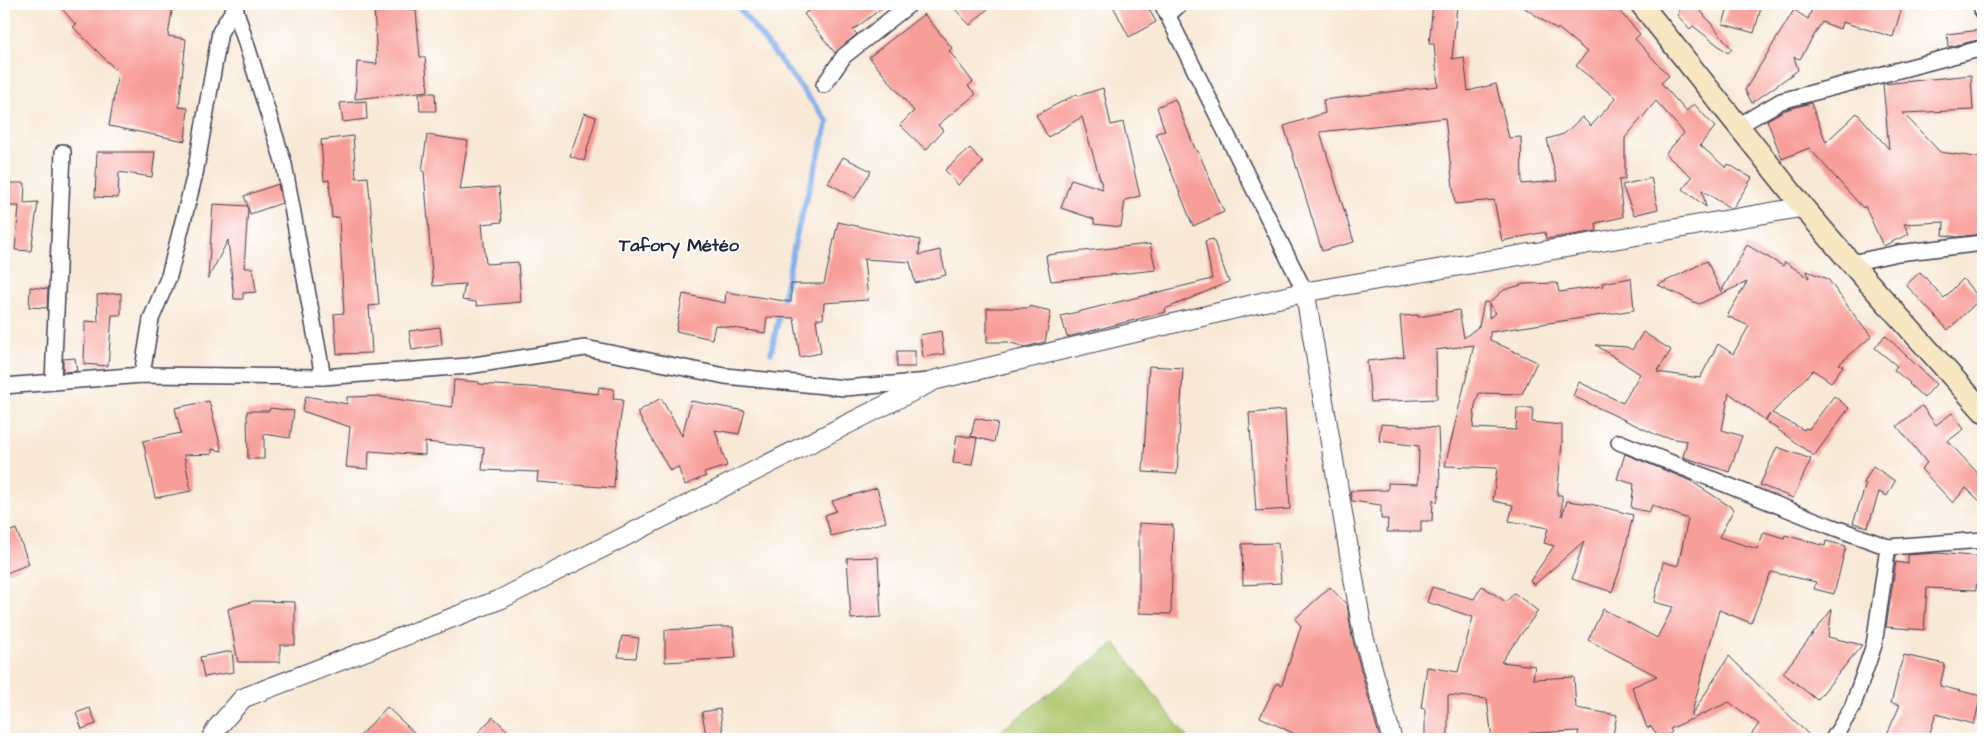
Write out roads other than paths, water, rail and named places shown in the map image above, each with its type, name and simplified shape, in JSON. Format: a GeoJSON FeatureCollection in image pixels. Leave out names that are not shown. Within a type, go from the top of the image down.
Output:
{"type":"FeatureCollection","features":[{"type":"Feature","properties":{"kind":"main road"},"geometry":{"type":"LineString","coordinates":[[1641,4],[1803,207],[1983,411]]}},
{"type":"Feature","properties":{"kind":"street"},"geometry":{"type":"LineString","coordinates":[[824,85],[844,56],[910,4]]}},
{"type":"Feature","properties":{"kind":"street"},"geometry":{"type":"LineString","coordinates":[[1180,4],[1165,9],[1305,292],[1363,634],[1392,739]]}},
{"type":"Feature","properties":{"kind":"street"},"geometry":{"type":"LineString","coordinates":[[1981,4],[1983,14]]}},
{"type":"Feature","properties":{"kind":"street"},"geometry":{"type":"LineString","coordinates":[[142,375],[151,320],[169,276],[195,174],[220,32],[236,6]]}},
{"type":"Feature","properties":{"kind":"street"},"geometry":{"type":"LineString","coordinates":[[236,6],[284,164],[323,376]]}},
{"type":"Feature","properties":{"kind":"street"},"geometry":{"type":"LineString","coordinates":[[1738,126],[1781,102],[1983,48]]}},
{"type":"Feature","properties":{"kind":"street"},"geometry":{"type":"LineString","coordinates":[[53,382],[63,152]]}},
{"type":"Feature","properties":{"kind":"street"},"geometry":{"type":"LineString","coordinates":[[4,386],[142,375],[323,376],[468,366],[585,348],[725,376],[845,388],[935,380],[1305,292],[1803,207]]}},
{"type":"Feature","properties":{"kind":"street"},"geometry":{"type":"LineString","coordinates":[[1851,263],[1898,253],[1983,242]]}},
{"type":"Feature","properties":{"kind":"street"},"geometry":{"type":"LineString","coordinates":[[211,739],[217,728],[243,698],[501,598],[935,380]]}},
{"type":"Feature","properties":{"kind":"street"},"geometry":{"type":"LineString","coordinates":[[1619,442],[1830,526],[1888,547],[1983,540]]}},
{"type":"Feature","properties":{"kind":"street"},"geometry":{"type":"LineString","coordinates":[[1833,739],[1852,708],[1874,645],[1888,547]]}},
{"type":"Feature","properties":{"kind":"waterway"},"geometry":{"type":"LineString","coordinates":[[736,4],[828,122],[798,229],[771,353]]}},
{"type":"Feature","properties":{"kind":"district","name":"Tafory Météo"},"geometry":{"type":"Point","coordinates":[679,245]}}]}
